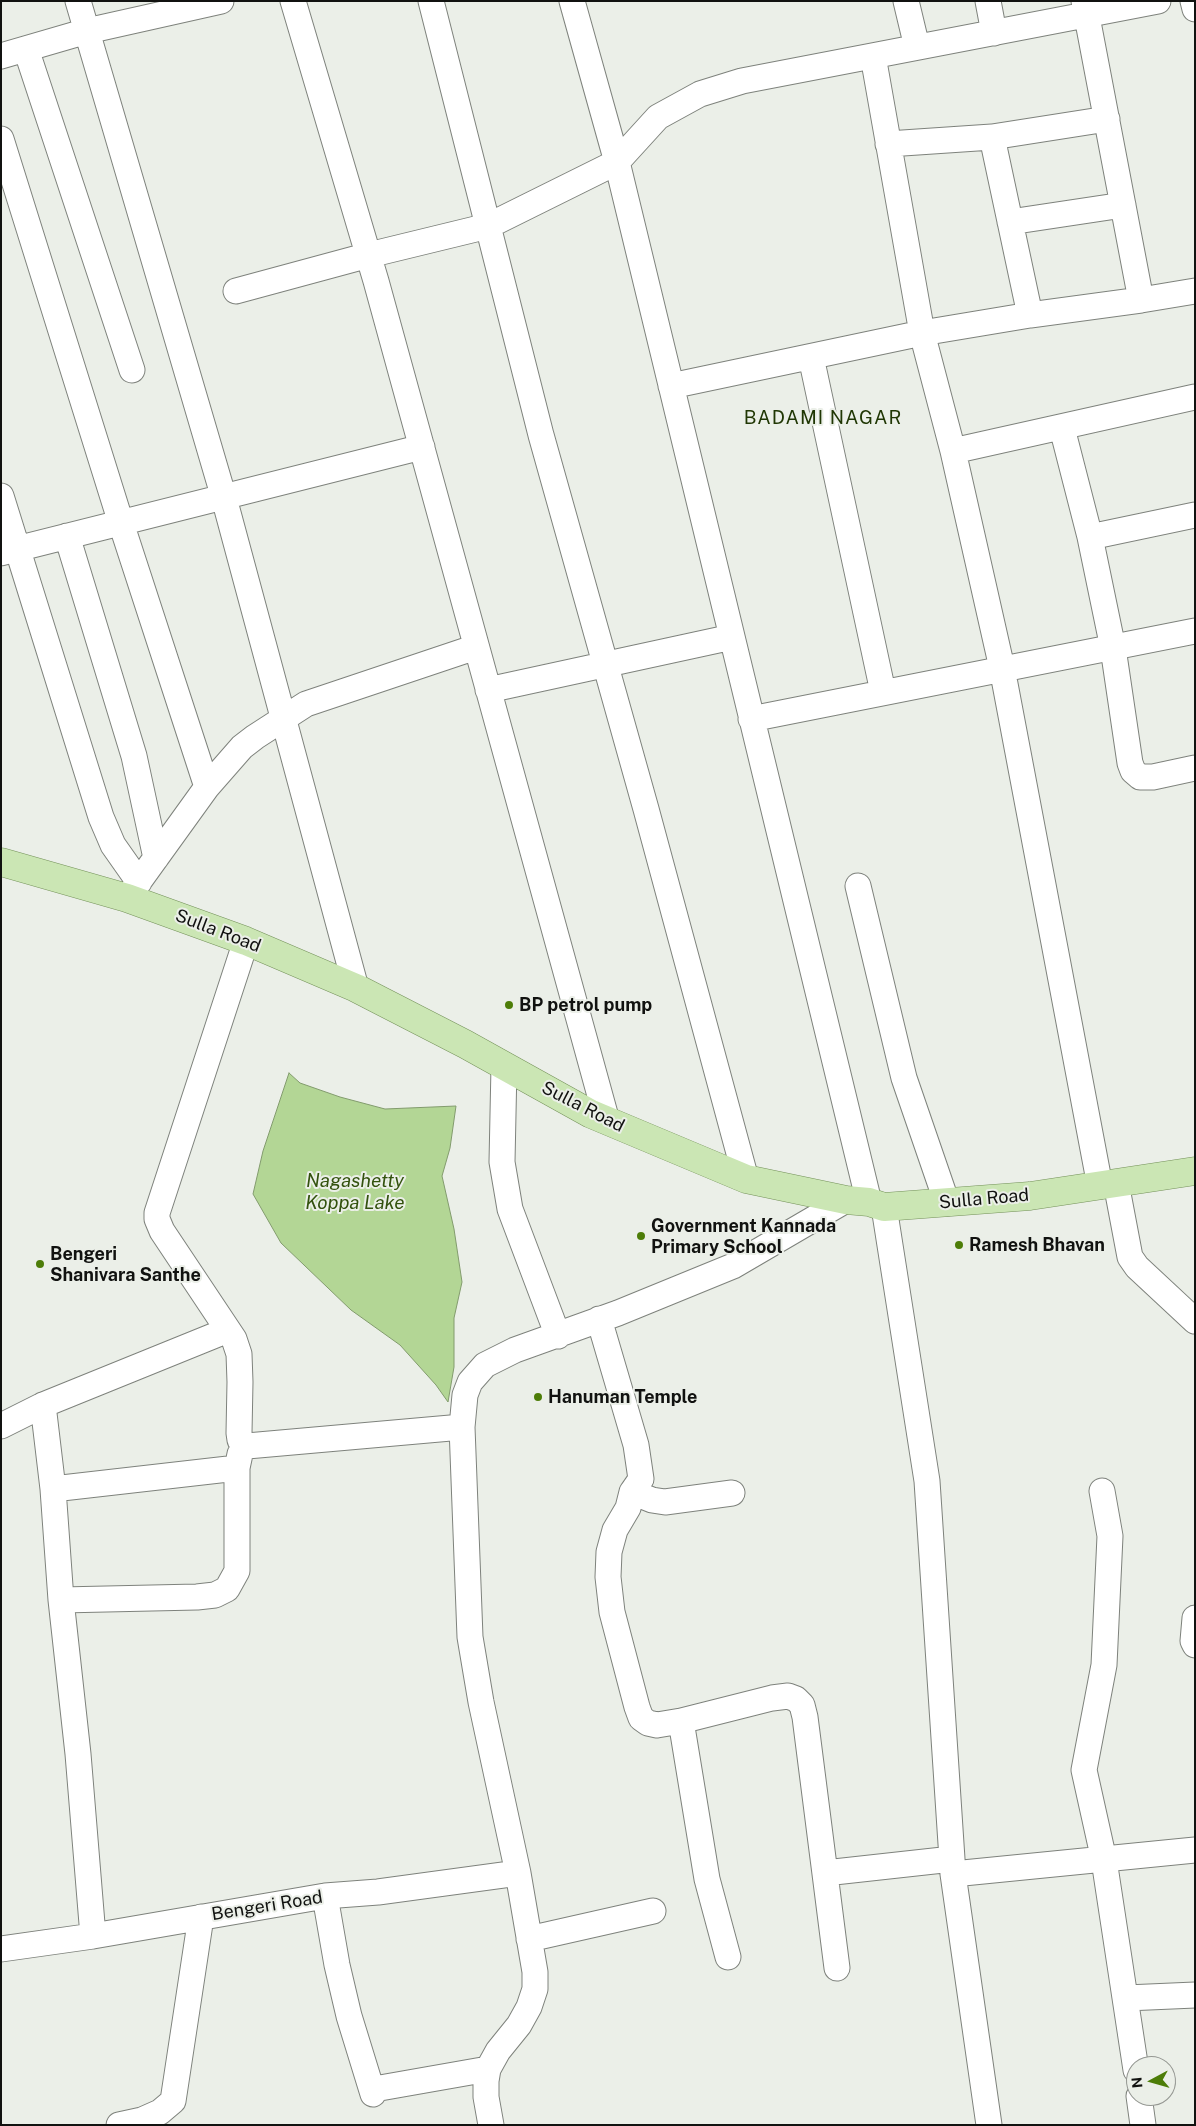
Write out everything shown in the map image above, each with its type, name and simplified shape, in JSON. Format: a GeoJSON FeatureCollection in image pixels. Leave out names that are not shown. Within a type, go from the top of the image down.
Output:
{"type":"FeatureCollection","features":[{"type":"Feature","properties":{"kind":"main road","name":"Sulla Road"},"geometry":{"type":"LineString","coordinates":[[1,862],[133,890],[356,988],[591,1114],[746,1179],[866,1203],[947,1203],[1030,1196],[1195,1171]]}},
{"type":"Feature","properties":{"kind":"street"},"geometry":{"type":"LineString","coordinates":[[78,1],[224,498],[356,988]]}},
{"type":"Feature","properties":{"kind":"street"},"geometry":{"type":"LineString","coordinates":[[1,56],[87,31],[221,1]]}},
{"type":"Feature","properties":{"kind":"street"},"geometry":{"type":"LineString","coordinates":[[293,1],[369,255],[607,1121]]}},
{"type":"Feature","properties":{"kind":"street"},"geometry":{"type":"LineString","coordinates":[[431,1],[541,435],[606,665],[746,1179]]}},
{"type":"Feature","properties":{"kind":"street"},"geometry":{"type":"LineString","coordinates":[[572,1],[617,162],[732,637],[866,1203],[927,1481],[953,1866],[989,2125]]}},
{"type":"Feature","properties":{"kind":"street"},"geometry":{"type":"LineString","coordinates":[[906,1],[917,47]]}},
{"type":"Feature","properties":{"kind":"street"},"geometry":{"type":"LineString","coordinates":[[988,1],[994,33]]}},
{"type":"Feature","properties":{"kind":"street"},"geometry":{"type":"LineString","coordinates":[[236,291],[369,255],[488,226],[617,162],[658,117],[700,94],[742,81],[994,33],[1085,8],[1158,1]]}},
{"type":"Feature","properties":{"kind":"street"},"geometry":{"type":"LineString","coordinates":[[1193,1],[1195,9]]}},
{"type":"Feature","properties":{"kind":"street"},"geometry":{"type":"LineString","coordinates":[[1085,8],[1141,300]]}},
{"type":"Feature","properties":{"kind":"street"},"geometry":{"type":"LineString","coordinates":[[26,49],[132,370]]}},
{"type":"Feature","properties":{"kind":"street"},"geometry":{"type":"LineString","coordinates":[[873,56],[922,332],[953,451],[1002,668],[1108,1184],[1130,1257],[1137,1267],[1195,1322]]}},
{"type":"Feature","properties":{"kind":"street"},"geometry":{"type":"LineString","coordinates":[[888,144],[992,137],[1107,119]]}},
{"type":"Feature","properties":{"kind":"street"},"geometry":{"type":"LineString","coordinates":[[992,137],[1030,315]]}},
{"type":"Feature","properties":{"kind":"street"},"geometry":{"type":"LineString","coordinates":[[1,139],[121,523],[207,787]]}},
{"type":"Feature","properties":{"kind":"street"},"geometry":{"type":"LineString","coordinates":[[1010,222],[1123,205]]}},
{"type":"Feature","properties":{"kind":"street"},"geometry":{"type":"LineString","coordinates":[[671,386],[922,332],[1195,291]]}},
{"type":"Feature","properties":{"kind":"street"},"geometry":{"type":"LineString","coordinates":[[811,357],[883,692]]}},
{"type":"Feature","properties":{"kind":"street"},"geometry":{"type":"LineString","coordinates":[[953,451],[1195,397]]}},
{"type":"Feature","properties":{"kind":"street"},"geometry":{"type":"LineString","coordinates":[[1062,428],[1090,537],[1114,648],[1127,750],[1133,771],[1140,777],[1153,777],[1195,768]]}},
{"type":"Feature","properties":{"kind":"street"},"geometry":{"type":"LineString","coordinates":[[9,550],[224,498],[422,447]]}},
{"type":"Feature","properties":{"kind":"street"},"geometry":{"type":"LineString","coordinates":[[1,496],[9,550],[102,817],[133,890]]}},
{"type":"Feature","properties":{"kind":"street"},"geometry":{"type":"LineString","coordinates":[[1090,537],[1195,515]]}},
{"type":"Feature","properties":{"kind":"street"},"geometry":{"type":"LineString","coordinates":[[67,536],[134,756],[156,858]]}},
{"type":"Feature","properties":{"kind":"street"},"geometry":{"type":"LineString","coordinates":[[751,719],[1195,631]]}},
{"type":"Feature","properties":{"kind":"street"},"geometry":{"type":"LineString","coordinates":[[488,690],[732,637]]}},
{"type":"Feature","properties":{"kind":"street"},"geometry":{"type":"LineString","coordinates":[[133,890],[207,787],[242,747],[306,704],[476,647]]}},
{"type":"Feature","properties":{"kind":"street"},"geometry":{"type":"LineString","coordinates":[[858,886],[904,1078],[947,1203]]}},
{"type":"Feature","properties":{"kind":"street"},"geometry":{"type":"LineString","coordinates":[[61,1600],[216,1595],[227,1589],[237,1571],[237,1468],[243,1444],[238,1433],[239,1354],[234,1339],[162,1231],[157,1219],[157,1213],[246,941]]}},
{"type":"Feature","properties":{"kind":"street"},"geometry":{"type":"LineString","coordinates":[[504,1066],[502,1162],[510,1209],[558,1336]]}},
{"type":"Feature","properties":{"kind":"street"},"geometry":{"type":"LineString","coordinates":[[492,2125],[486,2097],[488,2069],[498,2051],[519,2025],[529,2007],[535,1989],[535,1972],[518,1873],[481,1702],[470,1637],[462,1427],[465,1395],[470,1382],[485,1364],[515,1350],[618,1313],[733,1266],[866,1203]]}},
{"type":"Feature","properties":{"kind":"street"},"geometry":{"type":"LineString","coordinates":[[599,1319],[636,1445],[640,1480],[632,1492],[628,1508],[615,1530],[609,1552],[608,1577],[612,1612],[636,1707],[641,1718],[648,1723],[657,1724],[681,1721],[772,1698],[788,1696],[796,1699],[802,1705],[805,1716],[837,1968]]}},
{"type":"Feature","properties":{"kind":"street"},"geometry":{"type":"LineString","coordinates":[[1,1426],[43,1405],[228,1330]]}},
{"type":"Feature","properties":{"kind":"street"},"geometry":{"type":"LineString","coordinates":[[43,1405],[53,1489],[61,1600],[78,1754],[93,1936]]}},
{"type":"Feature","properties":{"kind":"street"},"geometry":{"type":"LineString","coordinates":[[243,1444],[252,1447],[462,1427]]}},
{"type":"Feature","properties":{"kind":"street"},"geometry":{"type":"LineString","coordinates":[[53,1489],[237,1468]]}},
{"type":"Feature","properties":{"kind":"street"},"geometry":{"type":"LineString","coordinates":[[1102,1491],[1110,1536],[1104,1665],[1084,1770],[1104,1860],[1134,2056]]}},
{"type":"Feature","properties":{"kind":"street"},"geometry":{"type":"LineString","coordinates":[[632,1492],[652,1500],[665,1502],[732,1493]]}},
{"type":"Feature","properties":{"kind":"street"},"geometry":{"type":"LineString","coordinates":[[1195,1618],[1193,1641],[1195,1645]]}},
{"type":"Feature","properties":{"kind":"street"},"geometry":{"type":"LineString","coordinates":[[681,1721],[707,1879],[728,1957]]}},
{"type":"Feature","properties":{"kind":"street"},"geometry":{"type":"LineString","coordinates":[[825,1873],[1104,1860],[1195,1850]]}},
{"type":"Feature","properties":{"kind":"street","name":"Bengeri Road"},"geometry":{"type":"LineString","coordinates":[[119,2125],[142,2120],[160,2112],[173,2101],[200,1917],[325,1896],[378,1892],[518,1873]]}},
{"type":"Feature","properties":{"kind":"street"},"geometry":{"type":"LineString","coordinates":[[325,1896],[339,1974],[349,2016],[377,2091],[488,2069]]}},
{"type":"Feature","properties":{"kind":"street"},"geometry":{"type":"LineString","coordinates":[[529,1938],[653,1911]]}},
{"type":"Feature","properties":{"kind":"street"},"geometry":{"type":"LineString","coordinates":[[1,1949],[93,1936],[200,1917]]}},
{"type":"Feature","properties":{"kind":"street"},"geometry":{"type":"LineString","coordinates":[[1126,1998],[1195,1995]]}},
{"type":"Feature","properties":{"kind":"street"},"geometry":{"type":"LineString","coordinates":[[1141,2106],[1143,2125]]}},
{"type":"Feature","properties":{"kind":"water","name":"Nagashetty Koppa Lake"},"geometry":{"type":"Polygon","coordinates":[[[289,1073],[300,1083],[340,1097],[385,1109],[456,1106],[450,1148],[442,1176],[454,1229],[462,1282],[454,1318],[454,1367],[448,1402],[436,1385],[400,1345],[351,1310],[281,1243],[253,1194],[263,1151],[289,1073]]]}},
{"type":"Feature","properties":{"kind":"place","name":"BP petrol pump"},"geometry":{"type":"Point","coordinates":[509,1005]}},
{"type":"Feature","properties":{"kind":"place","name":"Government Kannada Primary School"},"geometry":{"type":"Point","coordinates":[641,1236]}},
{"type":"Feature","properties":{"kind":"place","name":"Ramesh Bhavan"},"geometry":{"type":"Point","coordinates":[959,1245]}},
{"type":"Feature","properties":{"kind":"place","name":"Bengeri Shanivara Santhe"},"geometry":{"type":"Point","coordinates":[40,1264]}},
{"type":"Feature","properties":{"kind":"place","name":"Hanuman Temple"},"geometry":{"type":"Point","coordinates":[538,1397]}},
{"type":"Feature","properties":{"kind":"district","name":"BADAMI NAGAR"},"geometry":{"type":"Point","coordinates":[823,418]}}]}
